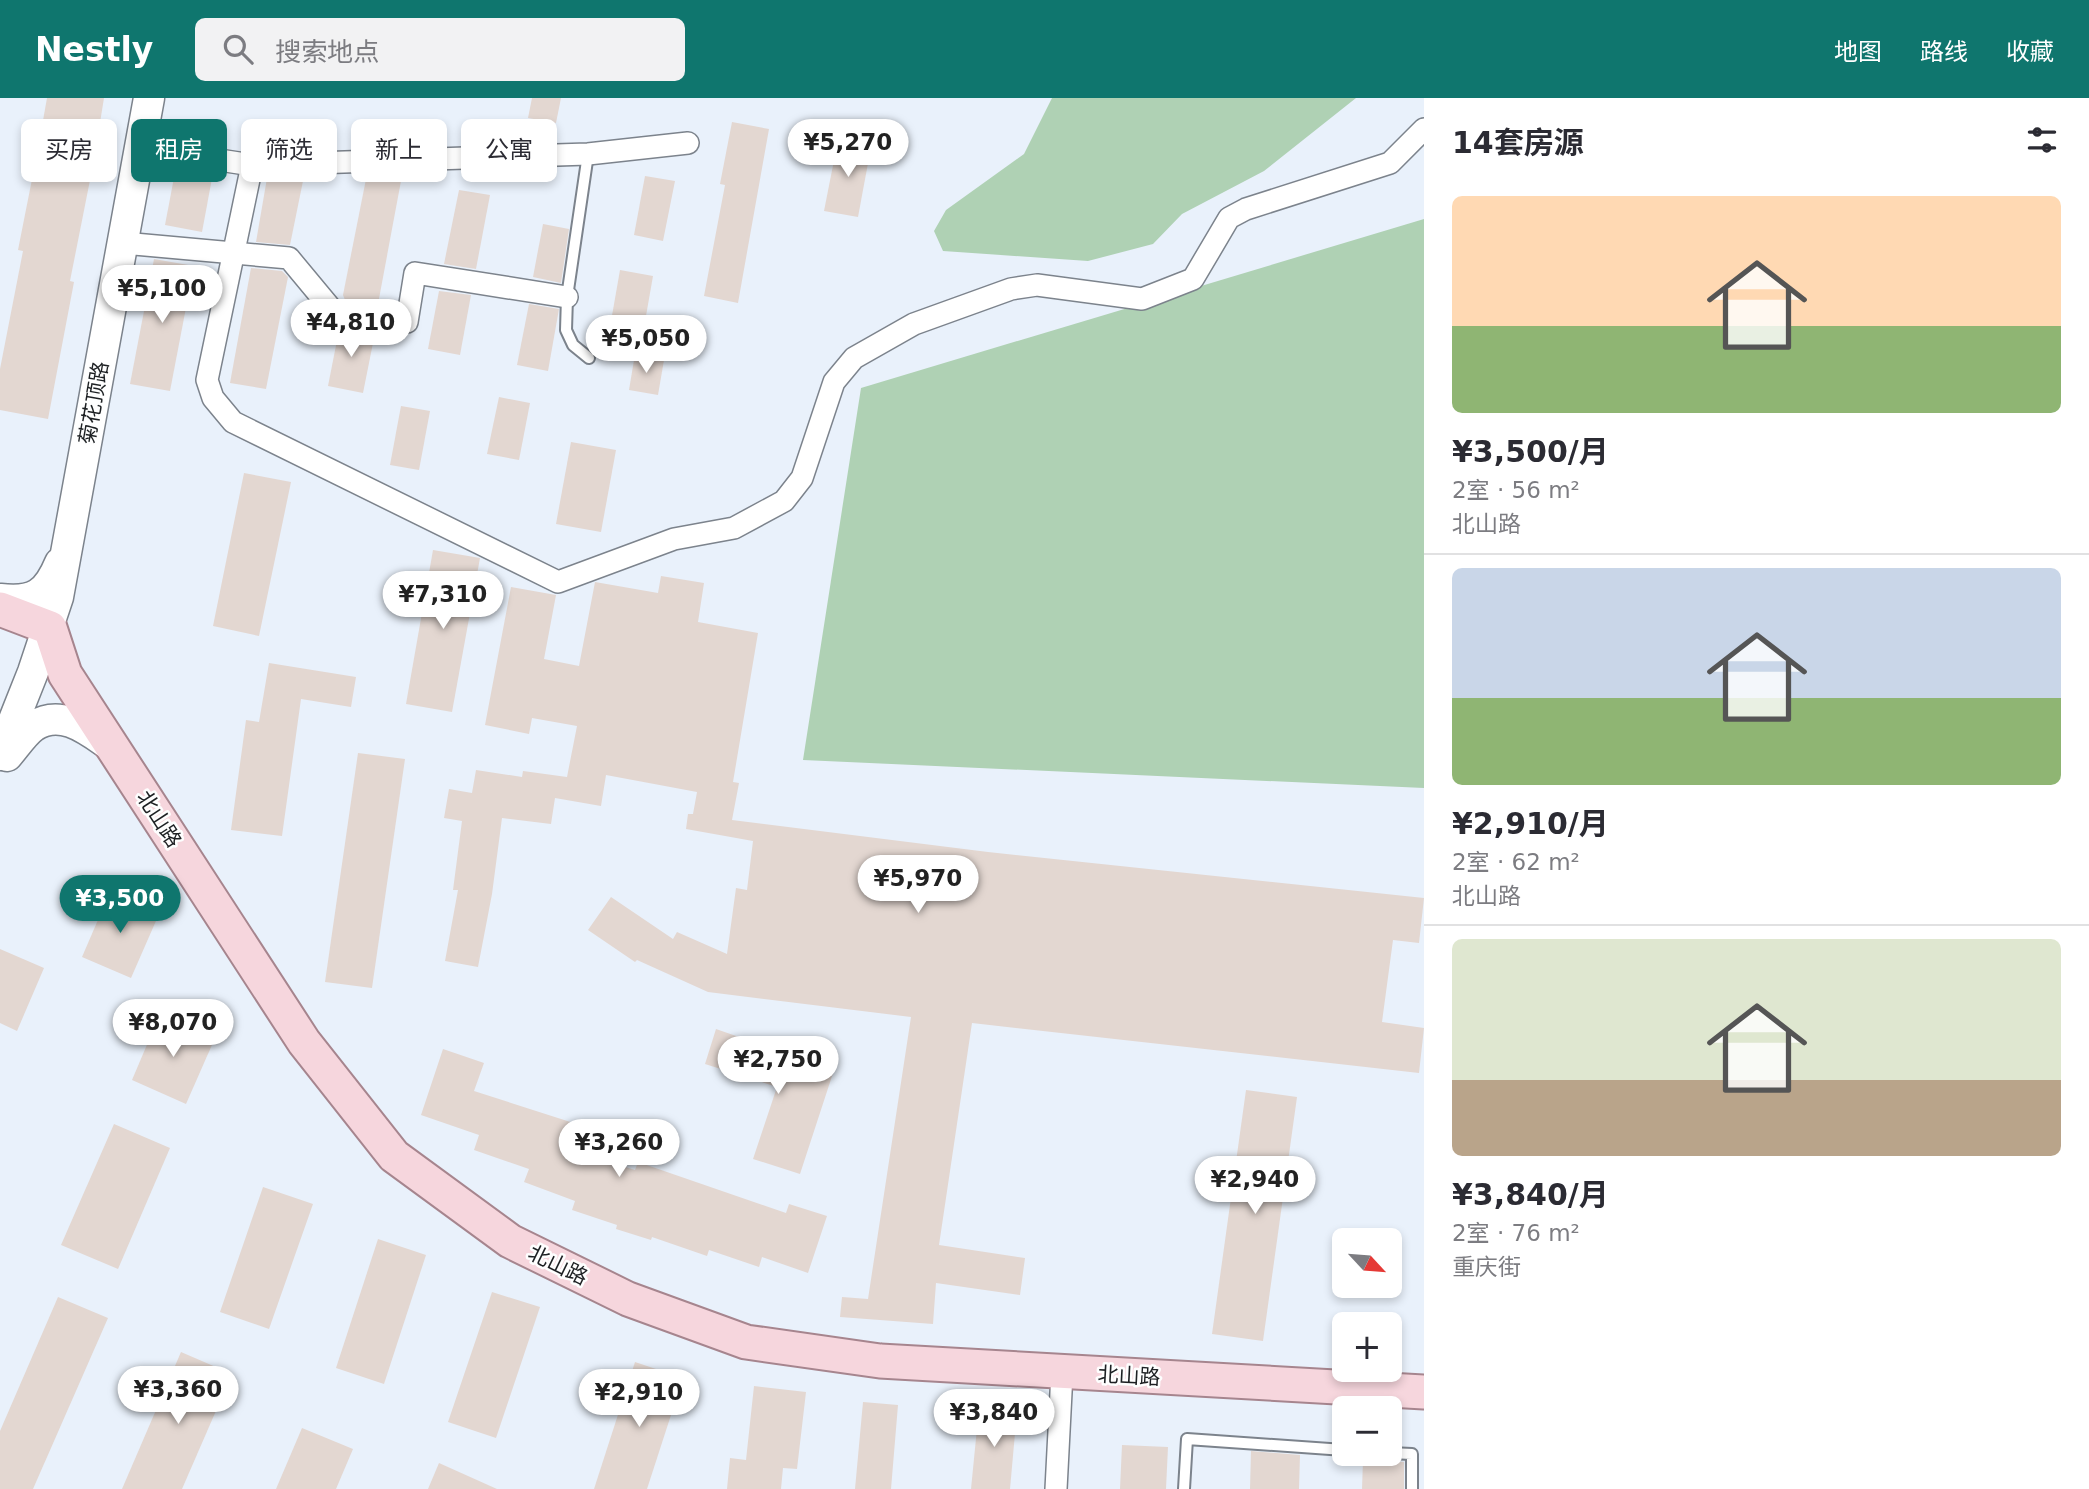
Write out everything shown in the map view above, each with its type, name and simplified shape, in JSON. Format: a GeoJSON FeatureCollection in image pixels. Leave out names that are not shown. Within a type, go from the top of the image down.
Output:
{"type":"FeatureCollection","features":[{"type":"Feature","properties":{"kind":"main road"},"geometry":{"type":"LineString","coordinates":[[0,609],[50,628]]}},
{"type":"Feature","properties":{"kind":"main road","name":"北山路"},"geometry":{"type":"LineString","coordinates":[[50,628],[65,674],[304,1042],[394,1156],[510,1241],[628,1299],[746,1342],[880,1361],[1424,1392]]}},
{"type":"Feature","properties":{"kind":"street","name":"菊花顶路"},"geometry":{"type":"LineString","coordinates":[[146,119],[149,98]]}},
{"type":"Feature","properties":{"kind":"street"},"geometry":{"type":"LineString","coordinates":[[249,182],[207,380],[213,398],[233,422],[558,582],[674,538],[734,528],[784,501],[802,478],[834,382],[854,358],[914,324],[1011,289],[1037,285],[1142,299],[1193,279],[1229,218],[1246,209],[1390,163],[1424,129]]}},
{"type":"Feature","properties":{"kind":"street"},"geometry":{"type":"LineString","coordinates":[[337,162],[588,154],[688,144]]}},
{"type":"Feature","properties":{"kind":"street","name":"菊花顶路"},"geometry":{"type":"LineString","coordinates":[[68,543],[135,182]]}},
{"type":"Feature","properties":{"kind":"street"},"geometry":{"type":"LineString","coordinates":[[123,243],[289,258],[333,311],[407,322],[415,273],[567,297]]}},
{"type":"Feature","properties":{"kind":"street"},"geometry":{"type":"LineString","coordinates":[[0,599],[21,601],[51,584],[68,543]]}},
{"type":"Feature","properties":{"kind":"street"},"geometry":{"type":"LineString","coordinates":[[0,755],[50,628],[68,543]]}},
{"type":"Feature","properties":{"kind":"street"},"geometry":{"type":"LineString","coordinates":[[0,764],[34,726],[56,720],[76,722],[113,747]]}},
{"type":"Feature","properties":{"kind":"street"},"geometry":{"type":"LineString","coordinates":[[1056,1489],[1062,1373]]}},
{"type":"Feature","properties":{"kind":"lane"},"geometry":{"type":"LineString","coordinates":[[588,154],[567,297],[566,330],[573,345],[589,358]]}},
{"type":"Feature","properties":{"kind":"lane"},"geometry":{"type":"LineString","coordinates":[[1184,1489],[1187,1439],[1332,1449]]}},
{"type":"Feature","properties":{"kind":"lane"},"geometry":{"type":"LineString","coordinates":[[1402,1454],[1412,1454],[1412,1489]]}},
{"type":"Feature","properties":{"kind":"green space"},"geometry":{"type":"Polygon","coordinates":[[[1052,98],[1356,98],[1264,171],[1182,214],[1153,244],[1088,261],[943,251],[934,231],[946,210],[1024,154],[1052,98]]]}},
{"type":"Feature","properties":{"kind":"green space"},"geometry":{"type":"Polygon","coordinates":[[[1424,219],[1424,788],[803,760],[861,388],[1424,219]]]}},
{"type":"Feature","properties":{"kind":"building"},"geometry":{"type":"Polygon","coordinates":[[[47,98],[104,98],[101,119],[43,119],[47,98]]]}},
{"type":"Feature","properties":{"kind":"building"},"geometry":{"type":"Polygon","coordinates":[[[532,98],[561,98],[557,119],[528,118],[532,98]]]}},
{"type":"Feature","properties":{"kind":"building"},"geometry":{"type":"Polygon","coordinates":[[[732,122],[769,129],[738,303],[704,296],[725,185],[720,184],[732,122]]]}},
{"type":"Feature","properties":{"kind":"building"},"geometry":{"type":"Polygon","coordinates":[[[838,140],[871,147],[858,217],[824,211],[838,140]]]}},
{"type":"Feature","properties":{"kind":"building"},"geometry":{"type":"Polygon","coordinates":[[[645,176],[675,181],[663,241],[634,235],[645,176]]]}},
{"type":"Feature","properties":{"kind":"building"},"geometry":{"type":"Polygon","coordinates":[[[31,182],[90,182],[70,281],[74,282],[48,419],[0,410],[0,369],[23,251],[18,250],[31,182]]]}},
{"type":"Feature","properties":{"kind":"building"},"geometry":{"type":"Polygon","coordinates":[[[173,182],[211,182],[202,232],[165,225],[173,182]]]}},
{"type":"Feature","properties":{"kind":"building"},"geometry":{"type":"Polygon","coordinates":[[[266,182],[303,182],[290,245],[256,242],[266,182]]]}},
{"type":"Feature","properties":{"kind":"building"},"geometry":{"type":"Polygon","coordinates":[[[365,182],[401,182],[378,304],[345,300],[343,295],[365,182]]]}},
{"type":"Feature","properties":{"kind":"building"},"geometry":{"type":"Polygon","coordinates":[[[459,190],[490,195],[476,269],[444,264],[459,190]]]}},
{"type":"Feature","properties":{"kind":"building"},"geometry":{"type":"Polygon","coordinates":[[[543,224],[569,229],[561,283],[533,277],[543,224]]]}},
{"type":"Feature","properties":{"kind":"building"},"geometry":{"type":"Polygon","coordinates":[[[154,259],[194,266],[170,391],[130,384],[154,259]]]}},
{"type":"Feature","properties":{"kind":"building"},"geometry":{"type":"Polygon","coordinates":[[[251,268],[282,271],[288,277],[266,389],[230,383],[251,268]]]}},
{"type":"Feature","properties":{"kind":"building"},"geometry":{"type":"Polygon","coordinates":[[[620,270],[653,276],[643,333],[610,327],[620,270]]]}},
{"type":"Feature","properties":{"kind":"building"},"geometry":{"type":"Polygon","coordinates":[[[439,291],[471,295],[460,355],[428,349],[439,291]]]}},
{"type":"Feature","properties":{"kind":"building"},"geometry":{"type":"Polygon","coordinates":[[[529,304],[559,309],[548,371],[517,365],[529,304]]]}},
{"type":"Feature","properties":{"kind":"building"},"geometry":{"type":"Polygon","coordinates":[[[340,325],[375,333],[363,393],[328,386],[340,325]]]}},
{"type":"Feature","properties":{"kind":"building"},"geometry":{"type":"Polygon","coordinates":[[[635,354],[664,360],[658,395],[629,390],[635,354]]]}},
{"type":"Feature","properties":{"kind":"building"},"geometry":{"type":"Polygon","coordinates":[[[499,397],[530,403],[519,460],[487,454],[499,397]]]}},
{"type":"Feature","properties":{"kind":"building"},"geometry":{"type":"Polygon","coordinates":[[[401,406],[430,411],[419,470],[390,465],[401,406]]]}},
{"type":"Feature","properties":{"kind":"building"},"geometry":{"type":"Polygon","coordinates":[[[571,442],[616,450],[601,532],[556,524],[571,442]]]}},
{"type":"Feature","properties":{"kind":"building"},"geometry":{"type":"Polygon","coordinates":[[[244,473],[291,482],[259,636],[213,626],[244,473]]]}},
{"type":"Feature","properties":{"kind":"building"},"geometry":{"type":"Polygon","coordinates":[[[433,550],[480,558],[452,712],[406,704],[433,550]]]}},
{"type":"Feature","properties":{"kind":"building"},"geometry":{"type":"Polygon","coordinates":[[[661,576],[704,583],[698,622],[758,633],[733,782],[739,783],[732,820],[988,852],[1424,898],[1419,943],[1393,940],[1382,1022],[1424,1028],[1419,1073],[972,1023],[939,1245],[1025,1258],[1020,1295],[936,1283],[933,1324],[840,1317],[842,1297],[868,1299],[911,1017],[708,992],[637,960],[635,962],[588,930],[611,897],[673,939],[677,932],[727,954],[736,888],[747,890],[753,841],[686,829],[688,814],[693,814],[697,792],[606,775],[601,806],[555,798],[551,824],[502,818],[492,894],[478,967],[445,961],[458,890],[453,890],[462,821],[444,818],[449,789],[472,793],[476,770],[522,777],[523,771],[567,777],[577,726],[532,718],[529,734],[485,725],[511,587],[556,595],[544,659],[579,666],[595,582],[658,593],[661,576]]]}},
{"type":"Feature","properties":{"kind":"building"},"geometry":{"type":"Polygon","coordinates":[[[269,663],[356,677],[351,707],[301,699],[282,836],[231,830],[246,720],[259,722],[269,663]]]}},
{"type":"Feature","properties":{"kind":"building"},"geometry":{"type":"Polygon","coordinates":[[[358,753],[405,759],[372,988],[325,982],[358,753]]]}},
{"type":"Feature","properties":{"kind":"building"},"geometry":{"type":"Polygon","coordinates":[[[110,892],[159,914],[131,978],[82,957],[110,892]]]}},
{"type":"Feature","properties":{"kind":"building"},"geometry":{"type":"Polygon","coordinates":[[[0,949],[44,968],[17,1031],[0,1023],[0,949]]]}},
{"type":"Feature","properties":{"kind":"building"},"geometry":{"type":"Polygon","coordinates":[[[160,1014],[215,1038],[186,1104],[132,1080],[160,1014]]]}},
{"type":"Feature","properties":{"kind":"building"},"geometry":{"type":"Polygon","coordinates":[[[716,1029],[834,1070],[800,1174],[753,1159],[777,1087],[705,1064],[716,1029]]]}},
{"type":"Feature","properties":{"kind":"building"},"geometry":{"type":"Polygon","coordinates":[[[443,1049],[484,1063],[474,1091],[586,1127],[577,1152],[635,1170],[638,1162],[786,1213],[789,1204],[827,1216],[808,1273],[762,1257],[759,1267],[709,1250],[707,1256],[652,1237],[651,1240],[616,1229],[617,1225],[572,1210],[575,1201],[524,1182],[529,1169],[474,1150],[479,1135],[421,1115],[443,1049]]]}},
{"type":"Feature","properties":{"kind":"building"},"geometry":{"type":"Polygon","coordinates":[[[1246,1090],[1297,1097],[1263,1341],[1212,1334],[1246,1090]]]}},
{"type":"Feature","properties":{"kind":"building"},"geometry":{"type":"Polygon","coordinates":[[[114,1124],[170,1148],[118,1269],[61,1245],[114,1124]]]}},
{"type":"Feature","properties":{"kind":"building"},"geometry":{"type":"Polygon","coordinates":[[[263,1187],[313,1204],[269,1329],[220,1312],[263,1187]]]}},
{"type":"Feature","properties":{"kind":"building"},"geometry":{"type":"Polygon","coordinates":[[[378,1239],[426,1255],[384,1384],[336,1368],[378,1239]]]}},
{"type":"Feature","properties":{"kind":"building"},"geometry":{"type":"Polygon","coordinates":[[[492,1292],[540,1307],[496,1438],[448,1422],[492,1292]]]}},
{"type":"Feature","properties":{"kind":"building"},"geometry":{"type":"Polygon","coordinates":[[[58,1297],[108,1318],[33,1489],[0,1489],[0,1431],[58,1297]]]}},
{"type":"Feature","properties":{"kind":"building"},"geometry":{"type":"Polygon","coordinates":[[[181,1352],[232,1374],[182,1489],[122,1489],[181,1352]]]}},
{"type":"Feature","properties":{"kind":"building"},"geometry":{"type":"Polygon","coordinates":[[[635,1362],[683,1378],[647,1489],[594,1489],[635,1362]]]}},
{"type":"Feature","properties":{"kind":"building"},"geometry":{"type":"Polygon","coordinates":[[[754,1386],[806,1392],[797,1469],[783,1468],[781,1489],[727,1489],[730,1458],[746,1460],[754,1386]]]}},
{"type":"Feature","properties":{"kind":"building"},"geometry":{"type":"Polygon","coordinates":[[[863,1402],[898,1405],[891,1489],[855,1489],[863,1402]]]}},
{"type":"Feature","properties":{"kind":"building"},"geometry":{"type":"Polygon","coordinates":[[[979,1408],[1017,1411],[1010,1489],[971,1489],[979,1408]]]}},
{"type":"Feature","properties":{"kind":"building"},"geometry":{"type":"Polygon","coordinates":[[[302,1428],[353,1449],[336,1489],[276,1489],[302,1428]]]}},
{"type":"Feature","properties":{"kind":"building"},"geometry":{"type":"Polygon","coordinates":[[[1122,1445],[1168,1447],[1166,1489],[1120,1489],[1122,1445]]]}},
{"type":"Feature","properties":{"kind":"building"},"geometry":{"type":"Polygon","coordinates":[[[1251,1451],[1300,1455],[1299,1489],[1250,1489],[1251,1451]]]}},
{"type":"Feature","properties":{"kind":"building"},"geometry":{"type":"Polygon","coordinates":[[[1404,1462],[1404,1489],[1362,1489],[1363,1466],[1402,1466],[1404,1462]]]}},
{"type":"Feature","properties":{"kind":"building"},"geometry":{"type":"Polygon","coordinates":[[[439,1463],[497,1489],[428,1489],[439,1463]]]}}]}
